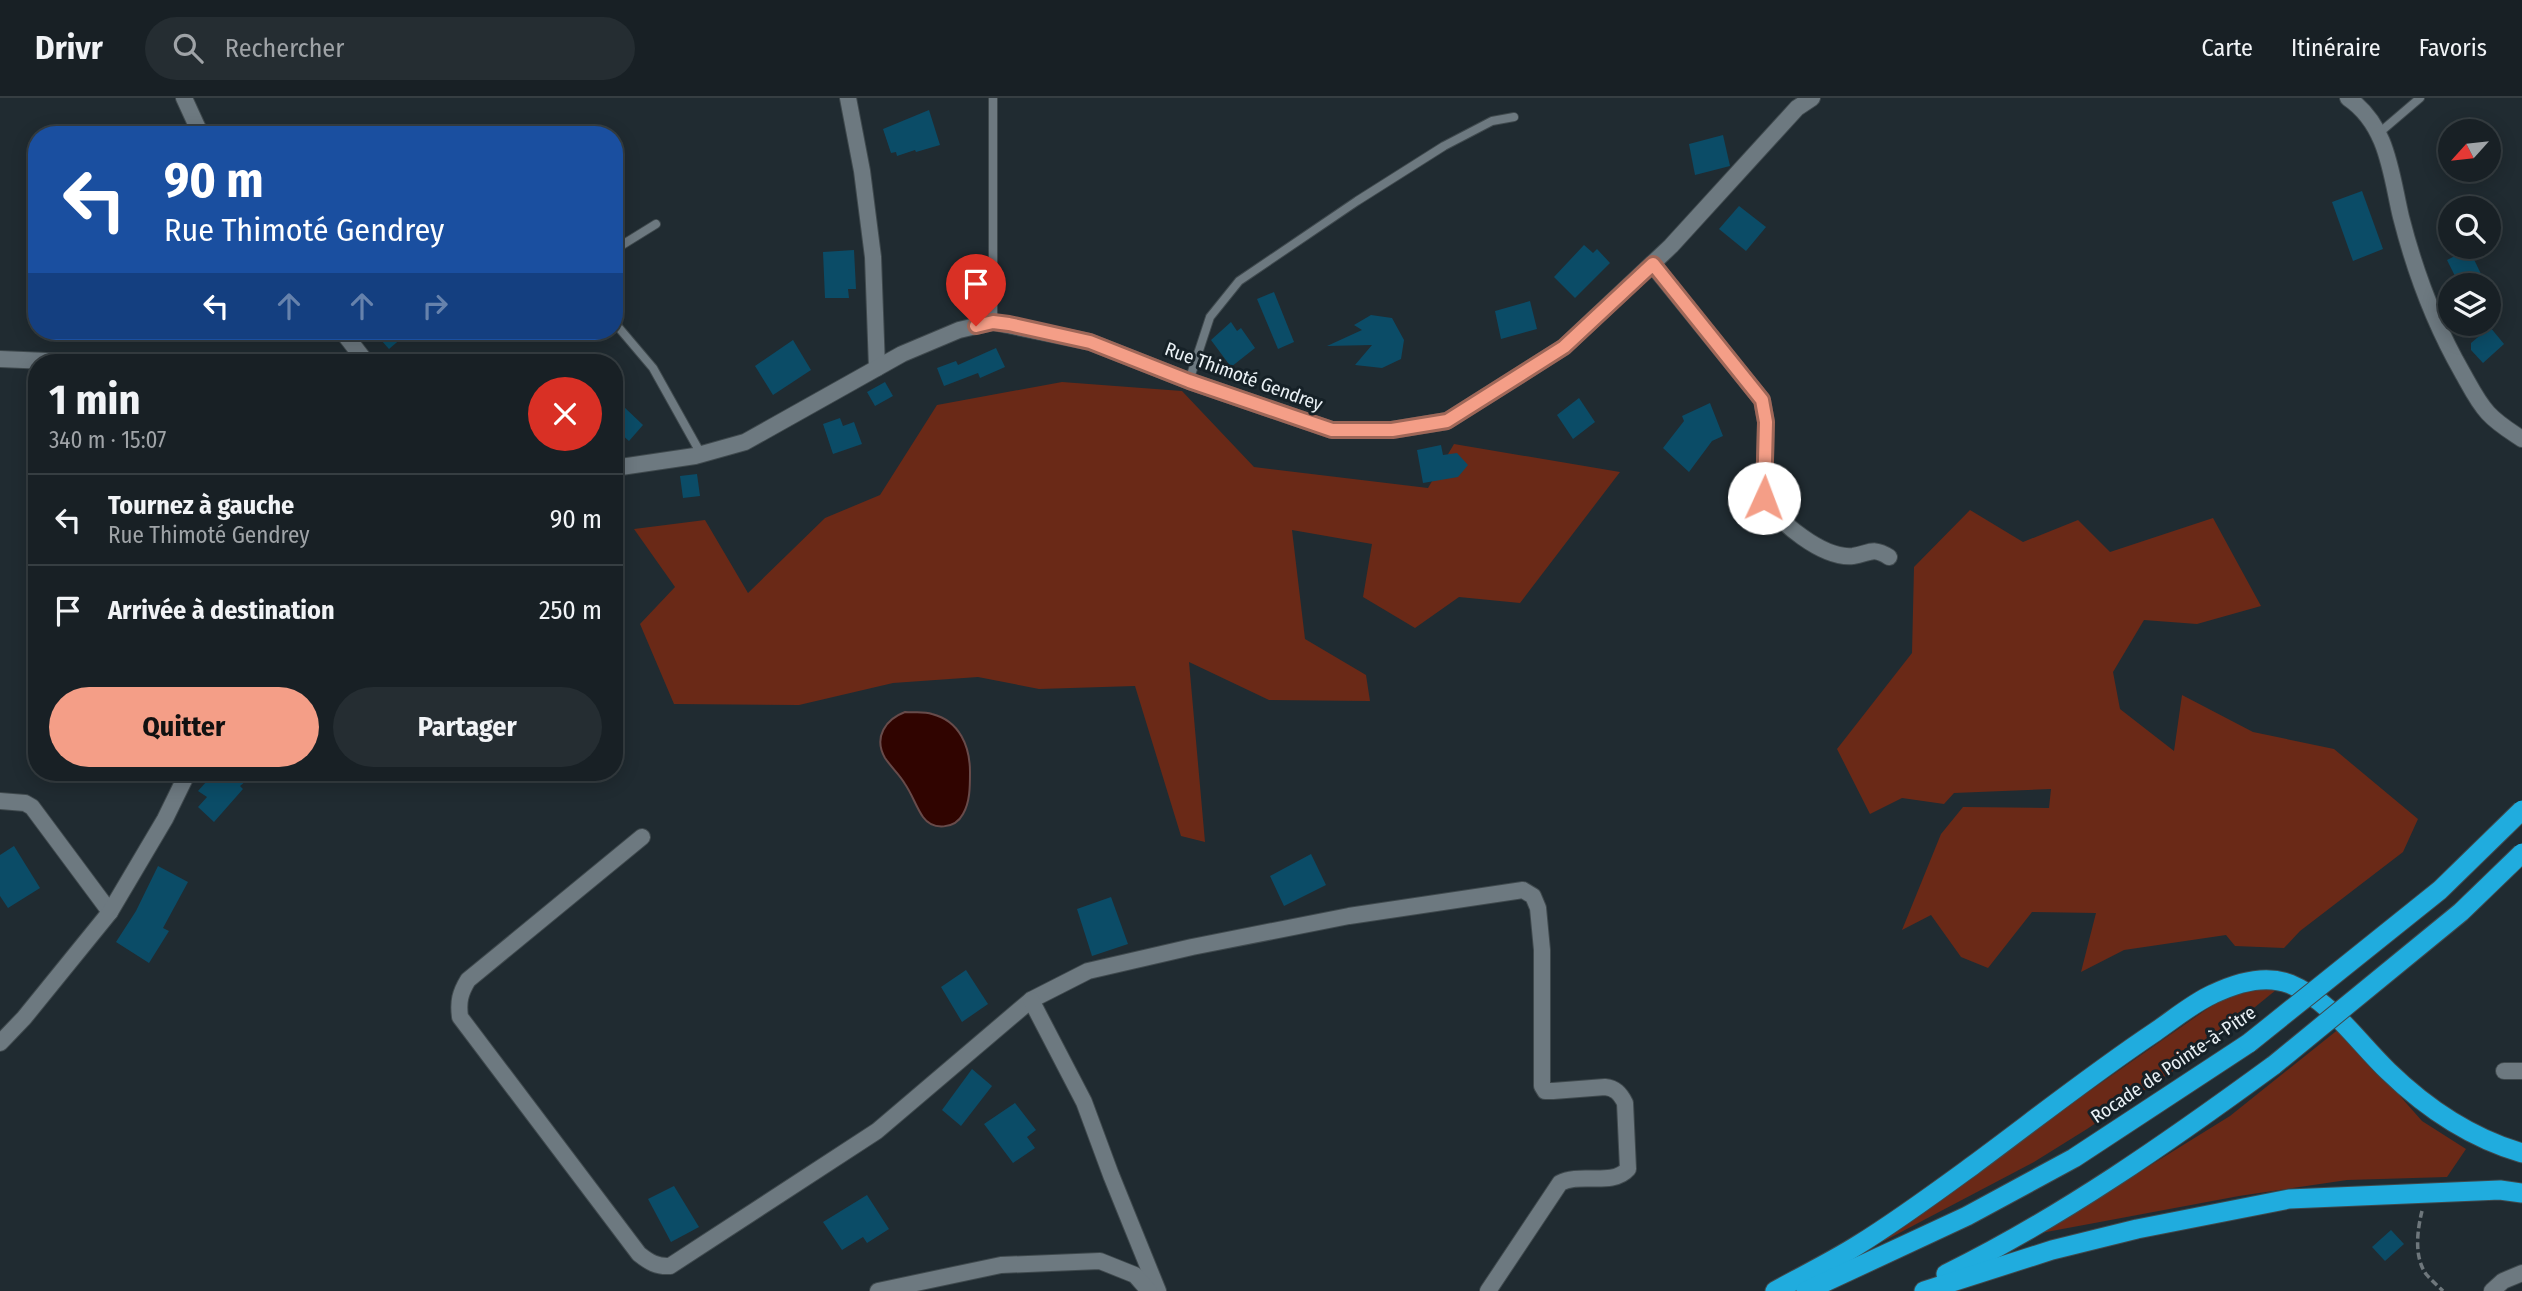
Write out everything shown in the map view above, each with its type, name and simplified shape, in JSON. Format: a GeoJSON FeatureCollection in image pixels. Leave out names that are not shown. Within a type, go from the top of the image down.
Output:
{"type":"FeatureCollection","features":[{"type":"Feature","properties":{"kind":"highway","name":"Rocade de Pointe-à-Pitre"},"geometry":{"type":"LineString","coordinates":[[1806,1291],[1967,1216],[2074,1158],[2249,1043],[2440,890],[2522,810]]}},
{"type":"Feature","properties":{"kind":"highway"},"geometry":{"type":"LineString","coordinates":[[1911,1291],[1984,1255],[2087,1193],[2198,1121],[2274,1066],[2462,912],[2522,853]]}},
{"type":"Feature","properties":{"kind":"highway"},"geometry":{"type":"LineString","coordinates":[[1774,1291],[1859,1245],[1972,1166],[2057,1100],[2136,1044],[2211,995],[2241,983],[2264,979],[2287,983],[2316,997],[2365,1045],[2387,1071],[2431,1108],[2482,1139],[2522,1153]]}},
{"type":"Feature","properties":{"kind":"highway"},"geometry":{"type":"LineString","coordinates":[[1924,1291],[2052,1250],[2137,1229],[2289,1199],[2434,1192],[2522,1193]]}},
{"type":"Feature","properties":{"kind":"street"},"geometry":{"type":"LineString","coordinates":[[184,98],[197,126]]}},
{"type":"Feature","properties":{"kind":"street"},"geometry":{"type":"LineString","coordinates":[[848,98],[862,171],[873,257],[877,368]]}},
{"type":"Feature","properties":{"kind":"street","name":"Rue Thimoté Gendrey"},"geometry":{"type":"LineString","coordinates":[[623,467],[701,454],[745,442],[902,354],[958,330],[993,322],[1090,342],[1189,381],[1332,430],[1392,430],[1447,421],[1564,347],[1671,246],[1797,108],[1812,98]]}},
{"type":"Feature","properties":{"kind":"street"},"geometry":{"type":"LineString","coordinates":[[2348,98],[2368,116],[2379,133],[2388,156],[2421,287],[2444,341],[2486,411],[2522,439]]}},
{"type":"Feature","properties":{"kind":"street"},"geometry":{"type":"LineString","coordinates":[[1653,264],[1762,400],[1766,422],[1764,498],[1769,507],[1813,545],[1850,556],[1873,550],[1889,557]]}},
{"type":"Feature","properties":{"kind":"street"},"geometry":{"type":"LineString","coordinates":[[349,340],[360,354]]}},
{"type":"Feature","properties":{"kind":"street"},"geometry":{"type":"LineString","coordinates":[[0,359],[28,360]]}},
{"type":"Feature","properties":{"kind":"street"},"geometry":{"type":"LineString","coordinates":[[0,1043],[24,1018],[110,912],[165,819],[179,781]]}},
{"type":"Feature","properties":{"kind":"street"},"geometry":{"type":"LineString","coordinates":[[0,801],[25,803],[32,807],[110,912]]}},
{"type":"Feature","properties":{"kind":"street"},"geometry":{"type":"LineString","coordinates":[[642,837],[468,979],[460,992],[458,1005],[460,1017],[639,1254],[661,1267],[670,1266],[877,1131],[1031,1000],[1088,971],[1192,947],[1362,914],[1523,890],[1533,896],[1538,908],[1542,950],[1542,1086],[1545,1091],[1605,1087],[1613,1088],[1621,1095],[1625,1102],[1628,1169],[1612,1178],[1578,1178],[1560,1183],[1488,1291]]}},
{"type":"Feature","properties":{"kind":"street"},"geometry":{"type":"LineString","coordinates":[[1031,1000],[1084,1102],[1158,1291]]}},
{"type":"Feature","properties":{"kind":"street"},"geometry":{"type":"LineString","coordinates":[[2504,1071],[2522,1072]]}},
{"type":"Feature","properties":{"kind":"street"},"geometry":{"type":"LineString","coordinates":[[878,1291],[1001,1265],[1101,1261],[1135,1275],[1149,1291]]}},
{"type":"Feature","properties":{"kind":"street"},"geometry":{"type":"LineString","coordinates":[[2491,1291],[2503,1280],[2522,1273]]}},
{"type":"Feature","properties":{"kind":"lane"},"geometry":{"type":"LineString","coordinates":[[993,98],[993,322]]}},
{"type":"Feature","properties":{"kind":"lane"},"geometry":{"type":"LineString","coordinates":[[2379,133],[2420,98]]}},
{"type":"Feature","properties":{"kind":"lane"},"geometry":{"type":"LineString","coordinates":[[1189,381],[1210,317],[1239,281],[1444,146],[1492,121],[1514,117]]}},
{"type":"Feature","properties":{"kind":"lane"},"geometry":{"type":"LineString","coordinates":[[623,244],[656,224]]}},
{"type":"Feature","properties":{"kind":"lane"},"geometry":{"type":"LineString","coordinates":[[623,333],[653,368],[701,454]]}},
{"type":"Feature","properties":{"kind":"path"},"geometry":{"type":"LineString","coordinates":[[2434,1192],[2423,1208],[2417,1229],[2418,1248],[2425,1273],[2443,1291]]}},
{"type":"Feature","properties":{"kind":"shaded area"},"geometry":{"type":"Polygon","coordinates":[[[1062,382],[1182,391],[1254,467],[1428,488],[1454,444],[1620,472],[1520,603],[1459,597],[1415,628],[1363,597],[1372,544],[1292,530],[1305,639],[1366,675],[1370,701],[1269,700],[1189,662],[1205,842],[1181,836],[1135,686],[1039,689],[978,677],[893,683],[799,705],[674,704],[640,624],[675,587],[634,529],[705,520],[748,593],[825,518],[880,495],[937,405],[1062,382]]]}},
{"type":"Feature","properties":{"kind":"shaded area"},"geometry":{"type":"Polygon","coordinates":[[[1970,510],[2023,542],[2078,520],[2110,552],[2213,518],[2261,606],[2197,624],[2144,620],[2113,672],[2120,709],[2174,751],[2182,695],[2253,732],[2334,749],[2418,819],[2403,852],[2300,931],[2284,948],[2235,946],[2226,935],[2124,950],[2081,972],[2096,913],[2032,912],[1988,968],[1961,957],[1931,915],[1902,930],[1941,834],[1963,807],[2049,808],[2051,789],[1954,793],[1944,804],[1902,798],[1870,814],[1837,749],[1912,653],[1914,567],[1970,510]]]}},
{"type":"Feature","properties":{"kind":"shaded area"},"geometry":{"type":"Polygon","coordinates":[[[905,712],[942,717],[962,736],[970,763],[970,783],[965,809],[955,823],[938,826],[927,822],[901,777],[885,758],[880,743],[883,730],[892,719],[905,712]]]}},
{"type":"Feature","properties":{"kind":"shaded area"},"geometry":{"type":"Polygon","coordinates":[[[2256,988],[2276,990],[2191,1059],[2034,1162],[1884,1241],[1886,1233],[2217,1002],[2256,988]]]}},
{"type":"Feature","properties":{"kind":"shaded area"},"geometry":{"type":"Polygon","coordinates":[[[2340,1028],[2422,1121],[2466,1149],[2447,1177],[2347,1180],[2239,1196],[2041,1233],[2230,1116],[2340,1028]]]}},
{"type":"Feature","properties":{"kind":"building"},"geometry":{"type":"Polygon","coordinates":[[[929,110],[940,145],[897,156],[896,152],[891,153],[883,129],[929,110]]]}},
{"type":"Feature","properties":{"kind":"building"},"geometry":{"type":"Polygon","coordinates":[[[1723,135],[1730,166],[1695,175],[1689,144],[1723,135]]]}},
{"type":"Feature","properties":{"kind":"building"},"geometry":{"type":"Polygon","coordinates":[[[2362,191],[2383,249],[2353,261],[2332,202],[2362,191]]]}},
{"type":"Feature","properties":{"kind":"building"},"geometry":{"type":"Polygon","coordinates":[[[1739,206],[1766,227],[1746,251],[1719,229],[1739,206]]]}},
{"type":"Feature","properties":{"kind":"building"},"geometry":{"type":"Polygon","coordinates":[[[1584,245],[1593,253],[1597,249],[1610,263],[1575,298],[1554,277],[1584,245]]]}},
{"type":"Feature","properties":{"kind":"building"},"geometry":{"type":"Polygon","coordinates":[[[854,250],[856,289],[848,289],[849,298],[825,298],[823,252],[854,250]]]}},
{"type":"Feature","properties":{"kind":"building"},"geometry":{"type":"Polygon","coordinates":[[[2474,259],[2481,273],[2454,273],[2447,260],[2474,259]]]}},
{"type":"Feature","properties":{"kind":"building"},"geometry":{"type":"Polygon","coordinates":[[[1274,292],[1294,342],[1278,349],[1257,299],[1274,292]]]}},
{"type":"Feature","properties":{"kind":"building"},"geometry":{"type":"Polygon","coordinates":[[[1530,301],[1537,329],[1501,339],[1495,311],[1530,301]]]}},
{"type":"Feature","properties":{"kind":"building"},"geometry":{"type":"Polygon","coordinates":[[[1371,315],[1392,318],[1404,340],[1401,359],[1382,368],[1355,365],[1372,345],[1327,346],[1362,330],[1354,325],[1371,315]]]}},
{"type":"Feature","properties":{"kind":"building"},"geometry":{"type":"Polygon","coordinates":[[[1231,322],[1237,331],[1241,328],[1255,348],[1231,367],[1211,340],[1231,322]]]}},
{"type":"Feature","properties":{"kind":"building"},"geometry":{"type":"Polygon","coordinates":[[[2479,336],[2497,336],[2504,344],[2483,363],[2471,350],[2471,343],[2479,336]]]}},
{"type":"Feature","properties":{"kind":"building"},"geometry":{"type":"Polygon","coordinates":[[[381,340],[400,340],[389,349],[381,340]]]}},
{"type":"Feature","properties":{"kind":"building"},"geometry":{"type":"Polygon","coordinates":[[[793,340],[811,370],[773,395],[755,366],[793,340]]]}},
{"type":"Feature","properties":{"kind":"building"},"geometry":{"type":"Polygon","coordinates":[[[996,348],[1005,367],[980,378],[978,373],[944,386],[937,368],[956,361],[958,365],[996,348]]]}},
{"type":"Feature","properties":{"kind":"building"},"geometry":{"type":"Polygon","coordinates":[[[885,382],[893,396],[875,406],[867,392],[885,382]]]}},
{"type":"Feature","properties":{"kind":"building"},"geometry":{"type":"Polygon","coordinates":[[[1579,398],[1595,422],[1573,439],[1557,415],[1579,398]]]}},
{"type":"Feature","properties":{"kind":"building"},"geometry":{"type":"Polygon","coordinates":[[[1710,403],[1723,436],[1712,441],[1689,472],[1663,448],[1684,421],[1682,416],[1710,403]]]}},
{"type":"Feature","properties":{"kind":"building"},"geometry":{"type":"Polygon","coordinates":[[[623,406],[643,425],[629,441],[623,436],[623,406]]]}},
{"type":"Feature","properties":{"kind":"building"},"geometry":{"type":"Polygon","coordinates":[[[840,418],[843,426],[854,422],[862,444],[833,454],[823,424],[840,418]]]}},
{"type":"Feature","properties":{"kind":"building"},"geometry":{"type":"Polygon","coordinates":[[[1441,445],[1443,455],[1457,453],[1468,465],[1458,477],[1423,483],[1417,450],[1441,445]]]}},
{"type":"Feature","properties":{"kind":"building"},"geometry":{"type":"Polygon","coordinates":[[[697,474],[700,496],[683,498],[680,476],[697,474]]]}},
{"type":"Feature","properties":{"kind":"building"},"geometry":{"type":"Polygon","coordinates":[[[207,781],[246,781],[240,786],[243,789],[214,822],[198,807],[207,797],[198,791],[207,781]]]}},
{"type":"Feature","properties":{"kind":"building"},"geometry":{"type":"Polygon","coordinates":[[[14,846],[40,888],[8,908],[0,896],[0,855],[14,846]]]}},
{"type":"Feature","properties":{"kind":"building"},"geometry":{"type":"Polygon","coordinates":[[[1311,854],[1326,885],[1284,906],[1270,876],[1311,854]]]}},
{"type":"Feature","properties":{"kind":"building"},"geometry":{"type":"Polygon","coordinates":[[[158,866],[188,882],[163,928],[169,931],[149,963],[116,942],[136,911],[158,866]]]}},
{"type":"Feature","properties":{"kind":"building"},"geometry":{"type":"Polygon","coordinates":[[[1111,897],[1128,944],[1092,956],[1077,909],[1111,897]]]}},
{"type":"Feature","properties":{"kind":"building"},"geometry":{"type":"Polygon","coordinates":[[[966,970],[988,1004],[962,1022],[941,987],[966,970]]]}},
{"type":"Feature","properties":{"kind":"building"},"geometry":{"type":"Polygon","coordinates":[[[972,1069],[992,1086],[961,1126],[942,1110],[972,1069]]]}},
{"type":"Feature","properties":{"kind":"building"},"geometry":{"type":"Polygon","coordinates":[[[1015,1103],[1036,1130],[1027,1137],[1035,1148],[1013,1163],[984,1124],[1015,1103]]]}},
{"type":"Feature","properties":{"kind":"building"},"geometry":{"type":"Polygon","coordinates":[[[674,1186],[699,1227],[671,1242],[648,1199],[674,1186]]]}},
{"type":"Feature","properties":{"kind":"building"},"geometry":{"type":"Polygon","coordinates":[[[867,1195],[889,1229],[867,1243],[863,1237],[842,1250],[823,1222],[867,1195]]]}},
{"type":"Feature","properties":{"kind":"building"},"geometry":{"type":"Polygon","coordinates":[[[2391,1230],[2404,1244],[2385,1261],[2372,1247],[2391,1230]]]}},
{"type":"Feature","properties":{"kind":"route"},"geometry":{"type":"LineString","coordinates":[[976,326],[993,322],[1009,324],[1090,342],[1189,381],[1332,430],[1392,430],[1447,421],[1564,347],[1653,264],[1762,400],[1766,422],[1764,498]]}}]}
